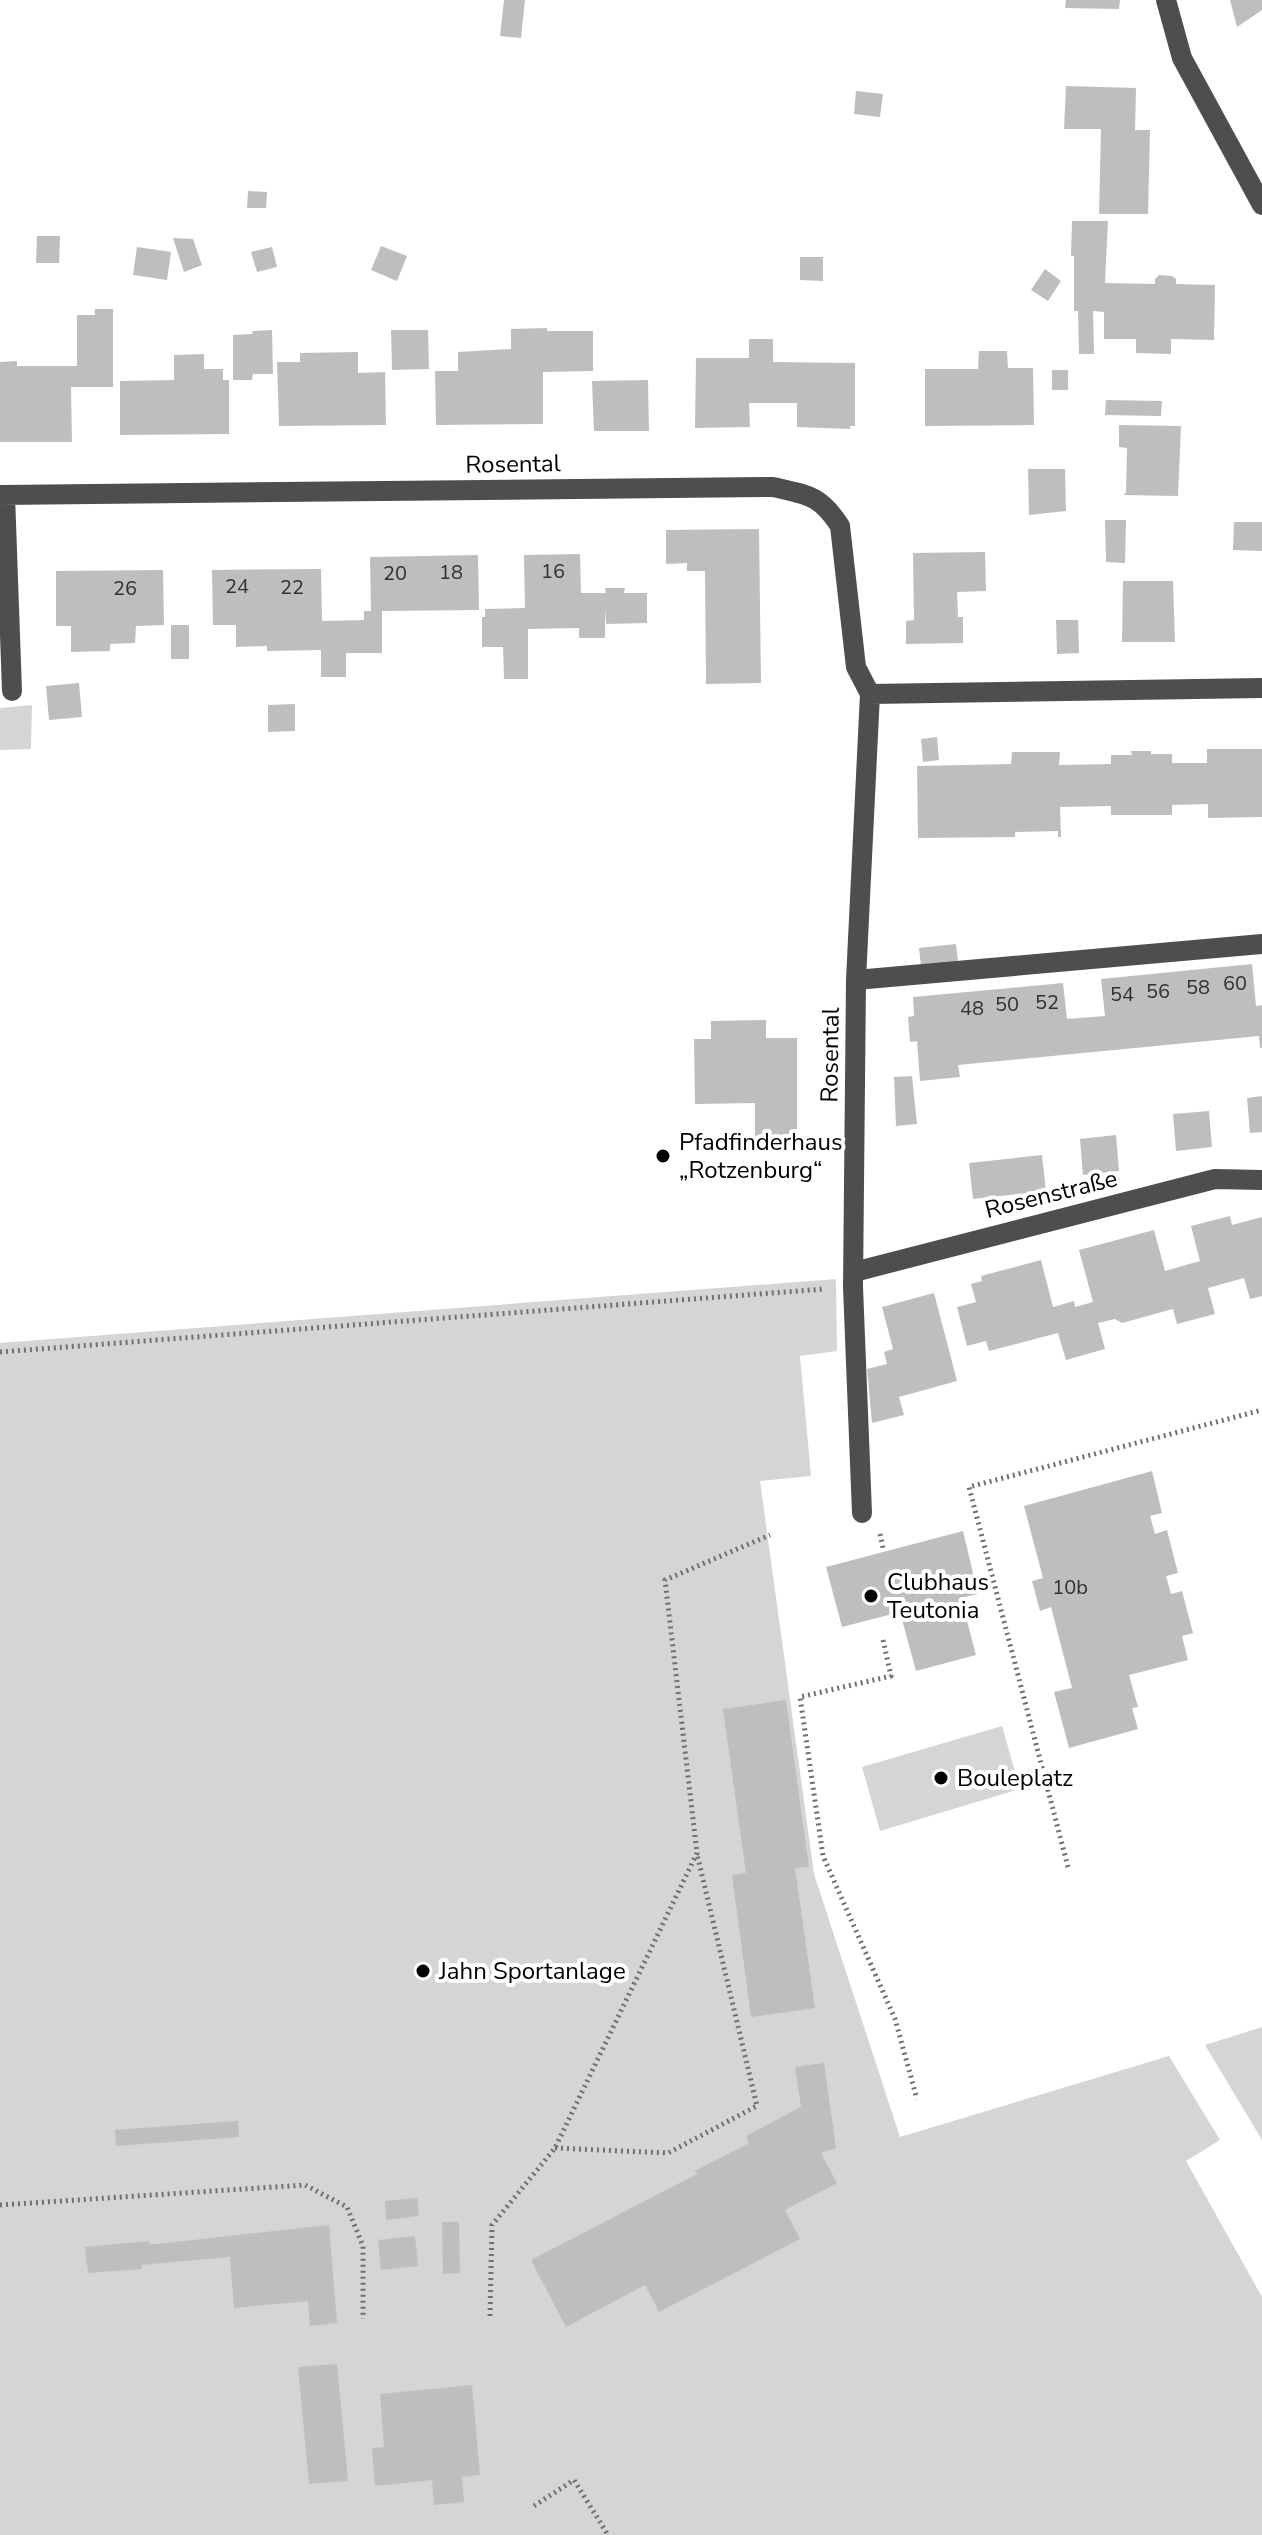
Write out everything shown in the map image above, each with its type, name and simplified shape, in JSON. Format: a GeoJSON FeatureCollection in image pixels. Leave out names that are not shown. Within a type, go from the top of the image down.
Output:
{"type":"FeatureCollection","features":[{"type":"Feature","properties":{"kind":"street"},"geometry":{"type":"LineString","coordinates":[[1166,0],[1182,58],[1262,205]]}},
{"type":"Feature","properties":{"kind":"street","name":"Rosental"},"geometry":{"type":"LineString","coordinates":[[2,495],[773,487],[810,495],[829,509],[840,526],[856,667],[870,694],[856,980],[854,1279],[862,1513]]}},
{"type":"Feature","properties":{"kind":"street"},"geometry":{"type":"LineString","coordinates":[[2,495],[12,691]]}},
{"type":"Feature","properties":{"kind":"street"},"geometry":{"type":"LineString","coordinates":[[870,694],[1262,688]]}},
{"type":"Feature","properties":{"kind":"street"},"geometry":{"type":"LineString","coordinates":[[856,980],[1262,944]]}},
{"type":"Feature","properties":{"kind":"street","name":"Rosenstraße"},"geometry":{"type":"LineString","coordinates":[[854,1279],[1215,1179],[1262,1180]]}},
{"type":"Feature","properties":{"kind":"path"},"geometry":{"type":"LineString","coordinates":[[0,1352],[854,1279]]}},
{"type":"Feature","properties":{"kind":"path"},"geometry":{"type":"LineString","coordinates":[[1068,1867],[969,1487],[1262,1410]]}},
{"type":"Feature","properties":{"kind":"path"},"geometry":{"type":"LineString","coordinates":[[555,2148],[668,2153],[757,2106],[697,1853],[665,1580],[770,1535]]}},
{"type":"Feature","properties":{"kind":"path"},"geometry":{"type":"LineString","coordinates":[[883,1640],[891,1676],[800,1697],[823,1856],[895,2019],[917,2099]]}},
{"type":"Feature","properties":{"kind":"path"},"geometry":{"type":"LineString","coordinates":[[490,2316],[492,2225],[555,2148],[697,1853]]}},
{"type":"Feature","properties":{"kind":"path"},"geometry":{"type":"LineString","coordinates":[[0,2205],[305,2185],[347,2207],[363,2246],[363,2319]]}},
{"type":"Feature","properties":{"kind":"path"},"geometry":{"type":"LineString","coordinates":[[534,2506],[574,2480],[608,2535]]}},
{"type":"Feature","properties":{"kind":"shaded area"},"geometry":{"type":"Polygon","coordinates":[[[32,705],[31,749],[0,750],[0,708],[32,705]]]}},
{"type":"Feature","properties":{"kind":"shaded area","name":"Jahn Sportanlage"},"geometry":{"type":"Polygon","coordinates":[[[836,1279],[837,1351],[800,1356],[811,1476],[760,1481],[814,1874],[900,2137],[1169,2056],[1220,2140],[1186,2161],[1262,2297],[1262,2535],[0,2535],[0,1343],[836,1279]]]}},
{"type":"Feature","properties":{"kind":"shaded area","name":"Bouleplatz"},"geometry":{"type":"Polygon","coordinates":[[[1002,1726],[1020,1789],[880,1831],[862,1767],[1002,1726]]]}},
{"type":"Feature","properties":{"kind":"shaded area"},"geometry":{"type":"Polygon","coordinates":[[[1262,2027],[1262,2140],[1205,2045],[1262,2027]]]}},
{"type":"Feature","properties":{"kind":"building"},"geometry":{"type":"Polygon","coordinates":[[[504,0],[525,0],[521,38],[500,36],[504,0]]]}},
{"type":"Feature","properties":{"kind":"building"},"geometry":{"type":"Polygon","coordinates":[[[1066,0],[1120,0],[1119,9],[1065,8],[1066,0]]]}},
{"type":"Feature","properties":{"kind":"building"},"geometry":{"type":"Polygon","coordinates":[[[1230,0],[1262,0],[1262,10],[1237,27],[1230,0]]]}},
{"type":"Feature","properties":{"kind":"building"},"geometry":{"type":"Polygon","coordinates":[[[1066,86],[1136,88],[1135,130],[1150,130],[1148,214],[1099,214],[1101,129],[1064,129],[1066,86]]]}},
{"type":"Feature","properties":{"kind":"building"},"geometry":{"type":"Polygon","coordinates":[[[856,91],[883,94],[880,117],[854,114],[856,91]]]}},
{"type":"Feature","properties":{"kind":"building"},"geometry":{"type":"Polygon","coordinates":[[[248,191],[267,192],[266,208],[247,208],[248,191]]]}},
{"type":"Feature","properties":{"kind":"building"},"geometry":{"type":"Polygon","coordinates":[[[1072,221],[1108,221],[1105,283],[1155,284],[1159,275],[1172,276],[1176,284],[1215,285],[1214,340],[1171,339],[1171,354],[1136,353],[1136,339],[1104,339],[1104,312],[1093,311],[1094,354],[1079,354],[1078,311],[1074,311],[1074,256],[1071,256],[1072,221]]]}},
{"type":"Feature","properties":{"kind":"building"},"geometry":{"type":"Polygon","coordinates":[[[37,236],[60,236],[59,263],[36,263],[37,236]]]}},
{"type":"Feature","properties":{"kind":"building"},"geometry":{"type":"Polygon","coordinates":[[[173,238],[193,239],[202,265],[184,272],[173,238]]]}},
{"type":"Feature","properties":{"kind":"building"},"geometry":{"type":"Polygon","coordinates":[[[381,246],[407,256],[397,281],[371,270],[381,246]]]}},
{"type":"Feature","properties":{"kind":"building"},"geometry":{"type":"Polygon","coordinates":[[[137,247],[171,252],[167,280],[133,275],[137,247]]]}},
{"type":"Feature","properties":{"kind":"building"},"geometry":{"type":"Polygon","coordinates":[[[272,247],[277,267],[257,272],[251,252],[272,247]]]}},
{"type":"Feature","properties":{"kind":"building"},"geometry":{"type":"Polygon","coordinates":[[[800,257],[823,257],[823,281],[800,280],[800,257]]]}},
{"type":"Feature","properties":{"kind":"building"},"geometry":{"type":"Polygon","coordinates":[[[1045,269],[1061,281],[1048,301],[1031,290],[1045,269]]]}},
{"type":"Feature","properties":{"kind":"building"},"geometry":{"type":"Polygon","coordinates":[[[95,309],[113,309],[113,387],[71,387],[72,442],[0,442],[0,362],[17,361],[17,366],[77,366],[77,315],[95,315],[95,309]]]}},
{"type":"Feature","properties":{"kind":"building"},"geometry":{"type":"Polygon","coordinates":[[[547,328],[547,331],[593,331],[593,371],[543,372],[543,424],[436,425],[435,371],[458,371],[458,352],[511,349],[511,329],[547,328]]]}},
{"type":"Feature","properties":{"kind":"building"},"geometry":{"type":"Polygon","coordinates":[[[272,330],[273,374],[253,374],[252,380],[233,380],[233,335],[272,330]]]}},
{"type":"Feature","properties":{"kind":"building"},"geometry":{"type":"Polygon","coordinates":[[[391,330],[428,330],[429,369],[392,370],[391,330]]]}},
{"type":"Feature","properties":{"kind":"building"},"geometry":{"type":"Polygon","coordinates":[[[749,339],[773,339],[773,362],[855,363],[855,426],[850,426],[850,429],[797,427],[797,403],[749,403],[750,427],[695,428],[696,358],[749,358],[749,339]]]}},
{"type":"Feature","properties":{"kind":"building"},"geometry":{"type":"Polygon","coordinates":[[[979,351],[1007,351],[1008,368],[1033,368],[1034,425],[925,426],[925,369],[978,369],[979,351]]]}},
{"type":"Feature","properties":{"kind":"building"},"geometry":{"type":"Polygon","coordinates":[[[358,352],[358,373],[385,372],[386,425],[279,426],[277,362],[300,362],[300,353],[358,352]]]}},
{"type":"Feature","properties":{"kind":"building"},"geometry":{"type":"Polygon","coordinates":[[[204,354],[204,369],[223,369],[223,380],[229,380],[229,434],[120,435],[120,381],[174,380],[174,355],[204,354]]]}},
{"type":"Feature","properties":{"kind":"building"},"geometry":{"type":"Polygon","coordinates":[[[1052,370],[1068,370],[1068,390],[1052,390],[1052,370]]]}},
{"type":"Feature","properties":{"kind":"building"},"geometry":{"type":"Polygon","coordinates":[[[648,380],[649,431],[594,431],[592,381],[648,380]]]}},
{"type":"Feature","properties":{"kind":"building"},"geometry":{"type":"Polygon","coordinates":[[[1106,400],[1162,401],[1161,416],[1105,415],[1106,400]]]}},
{"type":"Feature","properties":{"kind":"building"},"geometry":{"type":"Polygon","coordinates":[[[1119,425],[1181,426],[1178,496],[1124,495],[1127,448],[1119,447],[1119,425]]]}},
{"type":"Feature","properties":{"kind":"building"},"geometry":{"type":"Polygon","coordinates":[[[1028,469],[1065,469],[1066,511],[1029,515],[1028,469]]]}},
{"type":"Feature","properties":{"kind":"building"},"geometry":{"type":"Polygon","coordinates":[[[1105,520],[1126,520],[1125,563],[1106,562],[1105,520]]]}},
{"type":"Feature","properties":{"kind":"building"},"geometry":{"type":"Polygon","coordinates":[[[1234,522],[1262,522],[1262,551],[1233,550],[1234,522]]]}},
{"type":"Feature","properties":{"kind":"building"},"geometry":{"type":"Polygon","coordinates":[[[759,529],[761,683],[706,684],[705,571],[687,571],[687,563],[666,564],[666,530],[759,529]]]}},
{"type":"Feature","properties":{"kind":"building"},"geometry":{"type":"Polygon","coordinates":[[[985,552],[986,591],[957,592],[958,617],[963,617],[963,643],[906,644],[906,621],[914,620],[913,553],[985,552]]]}},
{"type":"Feature","properties":{"kind":"building"},"geometry":{"type":"Polygon","coordinates":[[[580,554],[581,593],[606,593],[605,588],[625,588],[624,593],[647,593],[647,623],[606,624],[605,607],[605,638],[579,638],[579,628],[528,629],[528,679],[504,679],[503,647],[482,647],[485,609],[525,608],[524,555],[580,554]]]}},
{"type":"Feature","properties":{"kind":"building"},"geometry":{"type":"Polygon","coordinates":[[[478,555],[479,610],[382,611],[382,653],[346,653],[346,677],[321,677],[321,650],[267,651],[267,646],[236,647],[236,625],[213,625],[212,570],[321,569],[322,621],[364,620],[364,611],[371,611],[370,557],[478,555]]]}},
{"type":"Feature","properties":{"kind":"building"},"geometry":{"type":"Polygon","coordinates":[[[163,570],[164,625],[136,626],[135,643],[110,644],[110,651],[71,652],[71,626],[56,626],[56,571],[163,570]]]}},
{"type":"Feature","properties":{"kind":"building"},"geometry":{"type":"Polygon","coordinates":[[[1123,581],[1173,581],[1175,642],[1122,642],[1123,581]]]}},
{"type":"Feature","properties":{"kind":"building"},"geometry":{"type":"Polygon","coordinates":[[[1056,620],[1078,620],[1079,653],[1057,654],[1056,620]]]}},
{"type":"Feature","properties":{"kind":"building"},"geometry":{"type":"Polygon","coordinates":[[[171,625],[189,625],[189,659],[171,659],[171,625]]]}},
{"type":"Feature","properties":{"kind":"building"},"geometry":{"type":"Polygon","coordinates":[[[79,683],[82,717],[49,720],[46,686],[79,683]]]}},
{"type":"Feature","properties":{"kind":"building"},"geometry":{"type":"Polygon","coordinates":[[[295,704],[295,731],[268,732],[268,705],[295,704]]]}},
{"type":"Feature","properties":{"kind":"building"},"geometry":{"type":"Polygon","coordinates":[[[937,737],[939,760],[923,762],[921,739],[937,737]]]}},
{"type":"Feature","properties":{"kind":"building"},"geometry":{"type":"Polygon","coordinates":[[[1207,749],[1262,749],[1262,817],[1208,818],[1208,804],[1172,805],[1172,815],[1111,815],[1111,806],[1060,807],[1061,837],[1058,837],[1058,831],[1015,832],[1015,837],[918,838],[917,766],[1011,764],[1012,752],[1060,752],[1059,765],[1111,764],[1111,755],[1132,755],[1131,751],[1172,754],[1172,763],[1207,763],[1207,749]]]}},
{"type":"Feature","properties":{"kind":"building"},"geometry":{"type":"Polygon","coordinates":[[[956,944],[958,962],[921,966],[919,948],[956,944]]]}},
{"type":"Feature","properties":{"kind":"building"},"geometry":{"type":"Polygon","coordinates":[[[1252,964],[1256,1006],[1262,1005],[1262,1048],[1259,1036],[958,1065],[960,1077],[920,1081],[917,1041],[910,1042],[908,1017],[914,1016],[913,997],[1063,983],[1067,1019],[1105,1016],[1101,979],[1252,964]]]}},
{"type":"Feature","properties":{"kind":"building"},"geometry":{"type":"Polygon","coordinates":[[[766,1020],[766,1038],[797,1038],[797,1138],[755,1138],[755,1103],[695,1104],[694,1039],[711,1039],[711,1021],[766,1020]]]}},
{"type":"Feature","properties":{"kind":"building"},"geometry":{"type":"Polygon","coordinates":[[[912,1076],[917,1124],[896,1126],[894,1077],[912,1076]]]}},
{"type":"Feature","properties":{"kind":"building"},"geometry":{"type":"Polygon","coordinates":[[[1262,1096],[1262,1132],[1250,1133],[1247,1098],[1262,1096]]]}},
{"type":"Feature","properties":{"kind":"building"},"geometry":{"type":"Polygon","coordinates":[[[1209,1111],[1212,1147],[1176,1151],[1173,1114],[1209,1111]]]}},
{"type":"Feature","properties":{"kind":"building"},"geometry":{"type":"Polygon","coordinates":[[[1116,1135],[1119,1171],[1083,1175],[1080,1139],[1116,1135]]]}},
{"type":"Feature","properties":{"kind":"building"},"geometry":{"type":"Polygon","coordinates":[[[1042,1155],[1046,1191],[973,1199],[969,1163],[1042,1155]]]}},
{"type":"Feature","properties":{"kind":"building"},"geometry":{"type":"Polygon","coordinates":[[[1230,1216],[1232,1225],[1262,1217],[1262,1296],[1250,1299],[1244,1278],[1208,1288],[1215,1314],[1177,1324],[1173,1309],[1122,1323],[1115,1319],[1098,1323],[1105,1349],[1066,1360],[1058,1333],[989,1351],[986,1341],[967,1346],[957,1307],[976,1302],[971,1284],[982,1281],[981,1276],[1041,1260],[1053,1307],[1074,1301],[1075,1307],[1093,1302],[1079,1250],[1154,1230],[1165,1271],[1200,1261],[1191,1226],[1230,1216]]]}},
{"type":"Feature","properties":{"kind":"building"},"geometry":{"type":"Polygon","coordinates":[[[934,1293],[957,1381],[899,1397],[904,1415],[872,1423],[867,1369],[887,1364],[884,1352],[893,1349],[882,1307],[934,1293]]]}},
{"type":"Feature","properties":{"kind":"building"},"geometry":{"type":"Polygon","coordinates":[[[1152,1471],[1162,1513],[1150,1516],[1155,1534],[1167,1530],[1178,1573],[1166,1576],[1171,1594],[1182,1591],[1193,1633],[1182,1636],[1188,1660],[1129,1675],[1138,1707],[1132,1708],[1138,1729],[1069,1748],[1054,1692],[1072,1688],[1051,1607],[1040,1611],[1032,1581],[1043,1578],[1024,1506],[1152,1471]]]}},
{"type":"Feature","properties":{"kind":"building"},"geometry":{"type":"Polygon","coordinates":[[[963,1531],[978,1594],[961,1598],[976,1655],[916,1671],[900,1612],[842,1627],[826,1567],[963,1531]]]}},
{"type":"Feature","properties":{"kind":"building"},"geometry":{"type":"Polygon","coordinates":[[[786,1700],[809,1867],[795,1868],[815,2008],[751,2017],[732,1875],[746,1873],[723,1709],[786,1700]]]}},
{"type":"Feature","properties":{"kind":"building"},"geometry":{"type":"Polygon","coordinates":[[[824,2063],[836,2148],[821,2153],[837,2183],[785,2210],[800,2239],[659,2312],[645,2285],[566,2327],[531,2260],[697,2174],[695,2171],[749,2143],[746,2136],[801,2107],[795,2067],[824,2063]]]}},
{"type":"Feature","properties":{"kind":"building"},"geometry":{"type":"Polygon","coordinates":[[[238,2121],[239,2137],[116,2146],[115,2130],[238,2121]]]}},
{"type":"Feature","properties":{"kind":"building"},"geometry":{"type":"Polygon","coordinates":[[[417,2198],[419,2216],[386,2220],[385,2201],[417,2198]]]}},
{"type":"Feature","properties":{"kind":"building"},"geometry":{"type":"Polygon","coordinates":[[[442,2222],[459,2222],[460,2273],[443,2274],[442,2222]]]}},
{"type":"Feature","properties":{"kind":"building"},"geometry":{"type":"Polygon","coordinates":[[[329,2225],[337,2323],[310,2326],[308,2301],[234,2308],[230,2257],[88,2273],[85,2247],[149,2241],[150,2244],[158,2244],[329,2225]]]}},
{"type":"Feature","properties":{"kind":"building"},"geometry":{"type":"Polygon","coordinates":[[[415,2236],[418,2266],[381,2270],[378,2240],[415,2236]]]}},
{"type":"Feature","properties":{"kind":"building"},"geometry":{"type":"Polygon","coordinates":[[[337,2364],[348,2481],[309,2484],[298,2367],[337,2364]]]}},
{"type":"Feature","properties":{"kind":"building"},"geometry":{"type":"Polygon","coordinates":[[[472,2385],[480,2475],[462,2477],[464,2502],[434,2505],[432,2480],[375,2486],[372,2448],[384,2447],[380,2394],[472,2385]]]}},
{"type":"Feature","properties":{"kind":"place","name":"Pfadfinderhaus „Rotzenburg“"},"geometry":{"type":"Point","coordinates":[663,1156]}},
{"type":"Feature","properties":{"kind":"place","name":"Clubhaus Teutonia"},"geometry":{"type":"Point","coordinates":[871,1596]}},
{"type":"Feature","properties":{"kind":"place","name":"Bouleplatz"},"geometry":{"type":"Point","coordinates":[941,1778]}},
{"type":"Feature","properties":{"kind":"place","name":"Jahn Sportanlage"},"geometry":{"type":"Point","coordinates":[423,1971]}}]}
